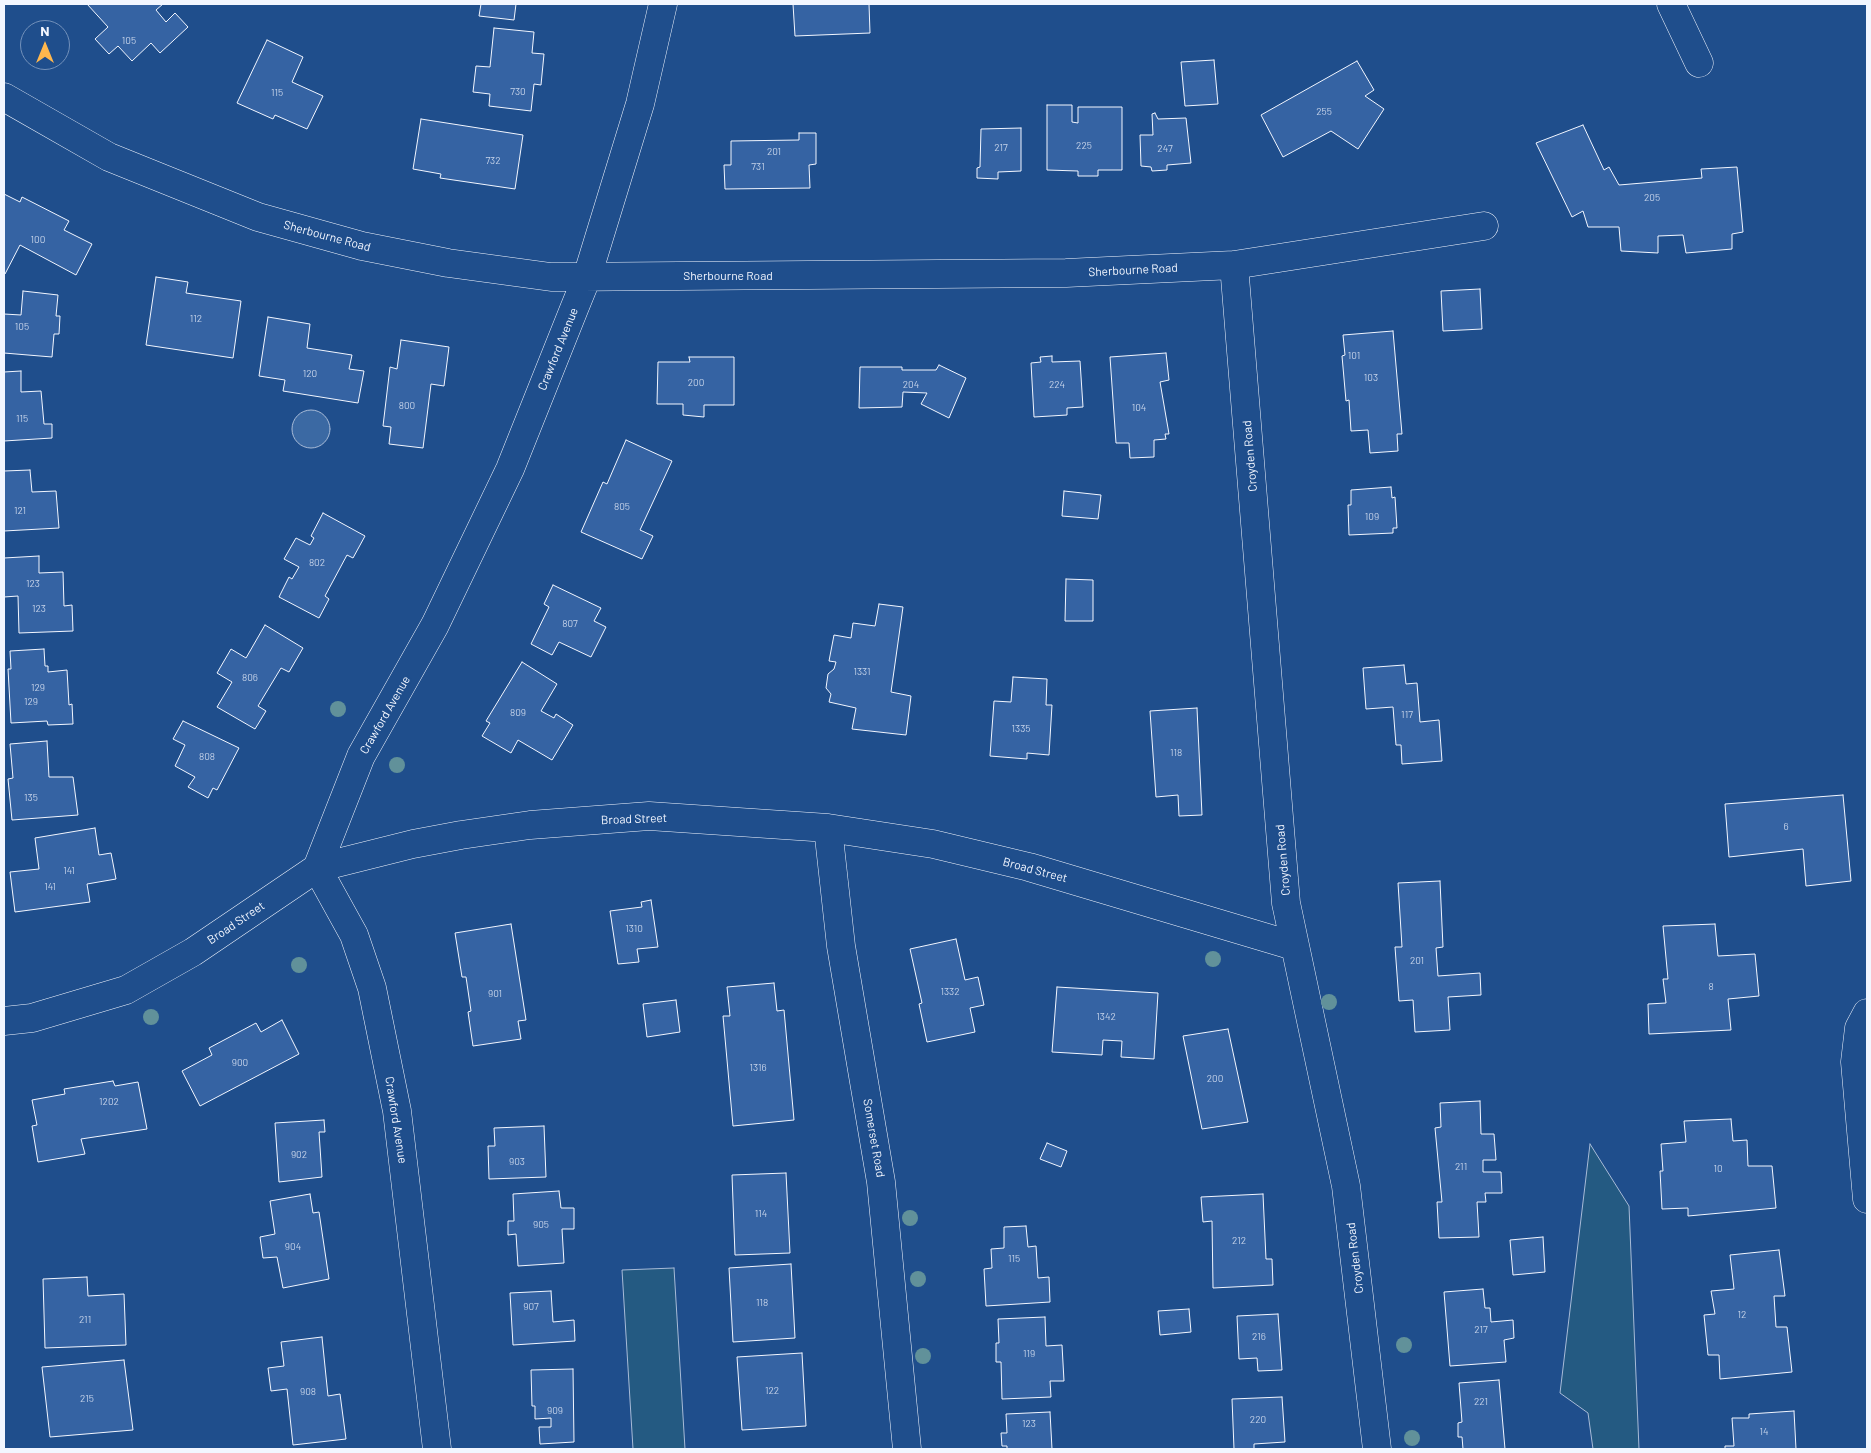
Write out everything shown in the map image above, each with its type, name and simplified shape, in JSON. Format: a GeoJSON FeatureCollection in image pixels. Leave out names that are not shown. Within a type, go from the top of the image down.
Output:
{"type":"FeatureCollection","features":[{"type":"Feature","properties":{"kind":"street","name":"Crawford Avenue"},"geometry":{"type":"LineString","coordinates":[[437,1449],[397,1111],[374,998],[354,935],[317,868],[361,756],[436,625],[510,469],[587,277],[640,104],[663,4]]}},
{"type":"Feature","properties":{"kind":"street"},"geometry":{"type":"LineString","coordinates":[[1671,4],[1699,63]]}},
{"type":"Feature","properties":{"kind":"street","name":"Sherbourne Road"},"geometry":{"type":"LineString","coordinates":[[4,97],[109,157],[258,217],[362,246],[448,264],[551,277],[1066,273],[1234,265],[1484,226]]}},
{"type":"Feature","properties":{"kind":"street","name":"Croyden Road"},"geometry":{"type":"LineString","coordinates":[[1234,265],[1286,894],[1294,946],[1346,1186],[1377,1449]]}},
{"type":"Feature","properties":{"kind":"street","name":"Broad Street"},"geometry":{"type":"LineString","coordinates":[[4,1021],[32,1018],[126,990],[193,952],[317,868],[452,837],[539,824],[649,816],[828,828],[933,844],[1029,867],[1294,946]]}},
{"type":"Feature","properties":{"kind":"street","name":"Somerset Road"},"geometry":{"type":"LineString","coordinates":[[828,828],[841,946],[881,1182],[907,1449]]}},
{"type":"Feature","properties":{"kind":"street"},"geometry":{"type":"LineString","coordinates":[[1867,1013],[1859,1028],[1855,1062],[1867,1199]]}},
{"type":"Feature","properties":{"kind":"shaded area"},"geometry":{"type":"Polygon","coordinates":[[[311,410],[318,411],[324,416],[329,422],[329,436],[324,442],[318,447],[311,448],[304,447],[298,442],[293,436],[292,429],[293,422],[298,416],[304,411],[311,410]]]}},
{"type":"Feature","properties":{"kind":"shaded area"},"geometry":{"type":"Polygon","coordinates":[[[1590,1144],[1629,1206],[1639,1449],[1593,1449],[1588,1413],[1560,1393],[1590,1144]]]}},
{"type":"Feature","properties":{"kind":"shaded area"},"geometry":{"type":"Polygon","coordinates":[[[674,1268],[685,1449],[633,1449],[622,1270],[674,1268]]]}},
{"type":"Feature","properties":{"kind":"building"},"geometry":{"type":"Polygon","coordinates":[[[87,4],[163,4],[156,10],[166,22],[175,13],[188,27],[160,53],[151,43],[132,61],[118,46],[109,54],[95,39],[108,27],[87,4]]]}},
{"type":"Feature","properties":{"kind":"building"},"geometry":{"type":"Polygon","coordinates":[[[481,4],[516,4],[514,20],[479,16],[481,4]]]}},
{"type":"Feature","properties":{"kind":"building"},"geometry":{"type":"Polygon","coordinates":[[[793,4],[869,4],[870,33],[795,36],[793,4]]]}},
{"type":"Feature","properties":{"kind":"building"},"geometry":{"type":"Polygon","coordinates":[[[494,28],[534,32],[532,53],[544,54],[541,85],[534,84],[531,111],[489,106],[490,94],[473,92],[476,66],[490,67],[494,28]]]}},
{"type":"Feature","properties":{"kind":"building"},"geometry":{"type":"Polygon","coordinates":[[[267,40],[303,57],[292,82],[323,96],[307,129],[275,115],[273,119],[237,103],[267,40]]]}},
{"type":"Feature","properties":{"kind":"building"},"geometry":{"type":"Polygon","coordinates":[[[1214,60],[1218,104],[1185,106],[1181,62],[1214,60]]]}},
{"type":"Feature","properties":{"kind":"building"},"geometry":{"type":"Polygon","coordinates":[[[1357,61],[1374,90],[1365,96],[1384,109],[1358,149],[1331,131],[1283,157],[1261,115],[1357,61]]]}},
{"type":"Feature","properties":{"kind":"building"},"geometry":{"type":"Polygon","coordinates":[[[1047,105],[1072,105],[1072,122],[1078,123],[1078,107],[1122,107],[1122,170],[1098,170],[1098,176],[1078,176],[1078,171],[1047,170],[1047,105]]]}},
{"type":"Feature","properties":{"kind":"building"},"geometry":{"type":"Polygon","coordinates":[[[1155,113],[1158,119],[1186,118],[1191,163],[1167,165],[1167,170],[1152,171],[1151,167],[1141,166],[1140,135],[1153,135],[1152,114],[1155,113]]]}},
{"type":"Feature","properties":{"kind":"building"},"geometry":{"type":"Polygon","coordinates":[[[421,119],[523,135],[515,189],[440,178],[441,174],[413,169],[421,119]]]}},
{"type":"Feature","properties":{"kind":"building"},"geometry":{"type":"Polygon","coordinates":[[[1583,125],[1604,170],[1609,167],[1619,185],[1702,178],[1701,169],[1737,167],[1743,232],[1732,234],[1732,249],[1686,253],[1683,235],[1658,236],[1658,253],[1621,251],[1619,227],[1588,227],[1583,211],[1572,217],[1536,143],[1583,125]]]}},
{"type":"Feature","properties":{"kind":"building"},"geometry":{"type":"Polygon","coordinates":[[[1021,128],[1021,171],[998,172],[998,179],[977,178],[977,168],[980,167],[981,129],[1021,128]]]}},
{"type":"Feature","properties":{"kind":"building"},"geometry":{"type":"Polygon","coordinates":[[[799,133],[816,133],[816,164],[809,165],[810,188],[725,189],[724,165],[731,165],[731,141],[799,140],[799,133]]]}},
{"type":"Feature","properties":{"kind":"building"},"geometry":{"type":"Polygon","coordinates":[[[4,194],[20,202],[22,197],[69,221],[64,230],[92,244],[76,275],[20,245],[4,273],[4,194]]]}},
{"type":"Feature","properties":{"kind":"building"},"geometry":{"type":"Polygon","coordinates":[[[156,277],[188,282],[186,293],[241,301],[233,358],[146,345],[156,277]]]}},
{"type":"Feature","properties":{"kind":"building"},"geometry":{"type":"Polygon","coordinates":[[[1480,289],[1482,329],[1443,331],[1441,291],[1480,289]]]}},
{"type":"Feature","properties":{"kind":"building"},"geometry":{"type":"Polygon","coordinates":[[[23,291],[58,295],[56,316],[60,316],[59,334],[54,334],[52,357],[4,353],[4,314],[21,315],[23,291]]]}},
{"type":"Feature","properties":{"kind":"building"},"geometry":{"type":"Polygon","coordinates":[[[268,317],[310,324],[307,348],[352,355],[349,369],[364,371],[358,403],[283,391],[285,380],[259,376],[268,317]]]}},
{"type":"Feature","properties":{"kind":"building"},"geometry":{"type":"Polygon","coordinates":[[[1393,331],[1402,434],[1397,434],[1398,451],[1370,453],[1368,430],[1351,431],[1349,400],[1346,401],[1342,356],[1345,355],[1343,335],[1393,331]]]}},
{"type":"Feature","properties":{"kind":"building"},"geometry":{"type":"Polygon","coordinates":[[[401,340],[449,347],[444,386],[431,384],[423,448],[389,444],[391,427],[383,426],[390,367],[397,369],[401,340]]]}},
{"type":"Feature","properties":{"kind":"building"},"geometry":{"type":"Polygon","coordinates":[[[1166,353],[1169,380],[1160,382],[1169,434],[1165,434],[1166,439],[1154,440],[1154,457],[1130,458],[1129,443],[1116,443],[1110,357],[1166,353]]]}},
{"type":"Feature","properties":{"kind":"building"},"geometry":{"type":"Polygon","coordinates":[[[1052,356],[1052,362],[1080,361],[1083,407],[1067,408],[1067,415],[1034,417],[1031,363],[1041,362],[1040,357],[1052,356]]]}},
{"type":"Feature","properties":{"kind":"building"},"geometry":{"type":"Polygon","coordinates":[[[689,357],[734,357],[734,405],[704,405],[704,417],[683,415],[683,404],[657,404],[658,362],[690,362],[689,357]]]}},
{"type":"Feature","properties":{"kind":"building"},"geometry":{"type":"Polygon","coordinates":[[[939,365],[966,378],[949,418],[921,404],[927,393],[903,392],[902,407],[859,408],[860,367],[902,367],[902,370],[936,370],[939,365]]]}},
{"type":"Feature","properties":{"kind":"building"},"geometry":{"type":"Polygon","coordinates":[[[21,371],[21,392],[41,391],[44,424],[52,424],[52,438],[4,441],[4,372],[21,371]]]}},
{"type":"Feature","properties":{"kind":"building"},"geometry":{"type":"Polygon","coordinates":[[[626,440],[672,461],[640,530],[653,536],[642,559],[581,532],[603,482],[607,484],[626,440]]]}},
{"type":"Feature","properties":{"kind":"building"},"geometry":{"type":"Polygon","coordinates":[[[30,470],[32,492],[56,491],[59,528],[4,531],[4,471],[30,470]]]}},
{"type":"Feature","properties":{"kind":"building"},"geometry":{"type":"Polygon","coordinates":[[[1391,487],[1392,498],[1395,497],[1397,528],[1393,528],[1393,533],[1349,535],[1348,505],[1351,505],[1351,490],[1391,487]]]}},
{"type":"Feature","properties":{"kind":"building"},"geometry":{"type":"Polygon","coordinates":[[[1064,491],[1101,495],[1098,519],[1062,516],[1064,491]]]}},
{"type":"Feature","properties":{"kind":"building"},"geometry":{"type":"Polygon","coordinates":[[[323,513],[365,536],[353,558],[347,555],[325,596],[329,599],[319,618],[279,597],[289,577],[292,579],[299,567],[284,559],[296,538],[310,545],[314,538],[311,536],[323,513]]]}},
{"type":"Feature","properties":{"kind":"building"},"geometry":{"type":"Polygon","coordinates":[[[39,556],[39,573],[63,572],[64,606],[72,605],[73,631],[19,633],[18,596],[4,597],[4,558],[39,556]]]}},
{"type":"Feature","properties":{"kind":"building"},"geometry":{"type":"Polygon","coordinates":[[[1066,579],[1093,580],[1093,621],[1065,621],[1066,579]]]}},
{"type":"Feature","properties":{"kind":"building"},"geometry":{"type":"Polygon","coordinates":[[[553,585],[601,608],[594,621],[606,627],[591,657],[559,642],[552,655],[531,644],[549,607],[544,604],[553,585]]]}},
{"type":"Feature","properties":{"kind":"building"},"geometry":{"type":"Polygon","coordinates":[[[879,604],[903,607],[891,692],[911,696],[906,735],[852,729],[856,708],[829,702],[831,694],[826,688],[828,674],[834,669],[836,662],[829,661],[834,635],[851,638],[853,623],[875,626],[879,604]]]}},
{"type":"Feature","properties":{"kind":"building"},"geometry":{"type":"Polygon","coordinates":[[[265,625],[303,648],[289,672],[281,668],[258,706],[266,711],[255,729],[217,707],[232,682],[217,673],[231,649],[246,658],[265,625]]]}},
{"type":"Feature","properties":{"kind":"building"},"geometry":{"type":"Polygon","coordinates":[[[44,649],[45,666],[48,666],[48,672],[67,670],[69,705],[72,704],[73,724],[48,725],[47,721],[11,723],[8,669],[11,669],[10,651],[44,649]]]}},
{"type":"Feature","properties":{"kind":"building"},"geometry":{"type":"Polygon","coordinates":[[[522,662],[557,684],[541,711],[554,718],[556,714],[573,725],[552,760],[518,740],[511,753],[482,736],[490,723],[486,721],[522,662]]]}},
{"type":"Feature","properties":{"kind":"building"},"geometry":{"type":"Polygon","coordinates":[[[1404,665],[1406,684],[1417,683],[1420,722],[1439,720],[1442,761],[1402,764],[1401,745],[1396,745],[1393,707],[1366,709],[1363,668],[1404,665]]]}},
{"type":"Feature","properties":{"kind":"building"},"geometry":{"type":"Polygon","coordinates":[[[1013,677],[1047,679],[1046,705],[1052,705],[1049,755],[1027,753],[1027,759],[990,756],[994,701],[1011,702],[1013,677]]]}},
{"type":"Feature","properties":{"kind":"building"},"geometry":{"type":"Polygon","coordinates":[[[1197,708],[1202,815],[1179,816],[1178,795],[1156,797],[1150,711],[1197,708]]]}},
{"type":"Feature","properties":{"kind":"building"},"geometry":{"type":"Polygon","coordinates":[[[183,721],[239,748],[217,790],[213,788],[208,798],[188,787],[195,777],[175,766],[185,745],[173,739],[183,721]]]}},
{"type":"Feature","properties":{"kind":"building"},"geometry":{"type":"Polygon","coordinates":[[[47,741],[49,777],[73,777],[78,815],[12,820],[8,779],[13,778],[10,744],[47,741]]]}},
{"type":"Feature","properties":{"kind":"building"},"geometry":{"type":"Polygon","coordinates":[[[1843,795],[1851,881],[1806,886],[1803,849],[1729,857],[1725,804],[1843,795]]]}},
{"type":"Feature","properties":{"kind":"building"},"geometry":{"type":"Polygon","coordinates":[[[95,828],[99,855],[111,853],[116,879],[87,884],[90,902],[15,912],[10,872],[39,869],[35,838],[95,828]]]}},
{"type":"Feature","properties":{"kind":"building"},"geometry":{"type":"Polygon","coordinates":[[[1440,881],[1443,947],[1436,948],[1438,976],[1480,973],[1481,995],[1448,997],[1450,1030],[1415,1032],[1413,1000],[1399,1001],[1395,947],[1402,947],[1398,883],[1440,881]]]}},
{"type":"Feature","properties":{"kind":"building"},"geometry":{"type":"Polygon","coordinates":[[[651,900],[658,947],[637,949],[639,962],[618,964],[610,911],[642,907],[641,902],[651,900]]]}},
{"type":"Feature","properties":{"kind":"building"},"geometry":{"type":"Polygon","coordinates":[[[511,924],[526,1020],[518,1021],[521,1039],[473,1046],[468,1012],[471,1011],[466,977],[462,977],[455,933],[511,924]]]}},
{"type":"Feature","properties":{"kind":"building"},"geometry":{"type":"Polygon","coordinates":[[[1715,924],[1718,956],[1755,954],[1759,996],[1728,999],[1731,1030],[1649,1034],[1648,1004],[1666,1003],[1663,979],[1668,979],[1663,926],[1715,924]]]}},
{"type":"Feature","properties":{"kind":"building"},"geometry":{"type":"Polygon","coordinates":[[[956,939],[965,980],[978,977],[984,1005],[970,1008],[975,1032],[927,1042],[919,1004],[922,1003],[910,949],[956,939]]]}},
{"type":"Feature","properties":{"kind":"building"},"geometry":{"type":"Polygon","coordinates":[[[774,983],[777,1011],[784,1010],[794,1120],[733,1126],[723,1016],[730,1016],[727,987],[774,983]]]}},
{"type":"Feature","properties":{"kind":"building"},"geometry":{"type":"Polygon","coordinates":[[[1057,987],[1158,993],[1154,1059],[1121,1057],[1122,1041],[1103,1040],[1102,1055],[1052,1052],[1057,987]]]}},
{"type":"Feature","properties":{"kind":"building"},"geometry":{"type":"Polygon","coordinates":[[[676,1000],[680,1032],[647,1037],[643,1004],[676,1000]]]}},
{"type":"Feature","properties":{"kind":"building"},"geometry":{"type":"Polygon","coordinates":[[[282,1020],[299,1054],[200,1106],[182,1071],[212,1055],[209,1048],[256,1023],[261,1032],[282,1020]]]}},
{"type":"Feature","properties":{"kind":"building"},"geometry":{"type":"Polygon","coordinates":[[[1228,1029],[1248,1122],[1202,1129],[1183,1036],[1228,1029]]]}},
{"type":"Feature","properties":{"kind":"building"},"geometry":{"type":"Polygon","coordinates":[[[113,1081],[115,1086],[138,1082],[147,1129],[81,1139],[85,1154],[38,1162],[32,1126],[37,1125],[32,1100],[65,1094],[64,1089],[113,1081]]]}},
{"type":"Feature","properties":{"kind":"building"},"geometry":{"type":"Polygon","coordinates":[[[1480,1101],[1481,1134],[1494,1134],[1496,1160],[1483,1160],[1483,1172],[1501,1172],[1502,1193],[1485,1193],[1486,1202],[1477,1202],[1479,1237],[1439,1238],[1437,1202],[1442,1202],[1435,1128],[1441,1127],[1440,1103],[1480,1101]]]}},
{"type":"Feature","properties":{"kind":"building"},"geometry":{"type":"Polygon","coordinates":[[[1731,1119],[1733,1141],[1747,1140],[1748,1166],[1772,1166],[1776,1208],[1688,1216],[1688,1208],[1662,1209],[1660,1171],[1663,1171],[1661,1144],[1686,1142],[1684,1121],[1731,1119]]]}},
{"type":"Feature","properties":{"kind":"building"},"geometry":{"type":"Polygon","coordinates":[[[324,1120],[325,1132],[319,1132],[322,1177],[279,1182],[275,1123],[324,1120]]]}},
{"type":"Feature","properties":{"kind":"building"},"geometry":{"type":"Polygon","coordinates":[[[544,1126],[546,1177],[489,1179],[488,1146],[495,1146],[494,1128],[544,1126]]]}},
{"type":"Feature","properties":{"kind":"building"},"geometry":{"type":"Polygon","coordinates":[[[1047,1143],[1067,1151],[1061,1167],[1040,1159],[1047,1143]]]}},
{"type":"Feature","properties":{"kind":"building"},"geometry":{"type":"Polygon","coordinates":[[[786,1173],[790,1253],[735,1255],[732,1175],[786,1173]]]}},
{"type":"Feature","properties":{"kind":"building"},"geometry":{"type":"Polygon","coordinates":[[[559,1191],[561,1208],[574,1208],[574,1229],[562,1229],[564,1263],[518,1266],[516,1234],[508,1235],[508,1221],[514,1221],[513,1194],[559,1191]]]}},
{"type":"Feature","properties":{"kind":"building"},"geometry":{"type":"Polygon","coordinates":[[[310,1194],[313,1213],[319,1212],[329,1279],[283,1288],[277,1257],[263,1258],[260,1237],[275,1234],[270,1201],[310,1194]]]}},
{"type":"Feature","properties":{"kind":"building"},"geometry":{"type":"Polygon","coordinates":[[[1263,1194],[1266,1259],[1272,1259],[1273,1285],[1213,1288],[1212,1221],[1203,1222],[1201,1197],[1263,1194]]]}},
{"type":"Feature","properties":{"kind":"building"},"geometry":{"type":"Polygon","coordinates":[[[1026,1226],[1028,1247],[1036,1246],[1038,1278],[1049,1277],[1050,1302],[986,1306],[984,1269],[992,1268],[991,1249],[1004,1248],[1004,1227],[1026,1226]]]}},
{"type":"Feature","properties":{"kind":"building"},"geometry":{"type":"Polygon","coordinates":[[[1543,1237],[1545,1272],[1513,1275],[1510,1240],[1543,1237]]]}},
{"type":"Feature","properties":{"kind":"building"},"geometry":{"type":"Polygon","coordinates":[[[1779,1250],[1785,1296],[1774,1296],[1776,1327],[1787,1327],[1792,1372],[1720,1379],[1719,1355],[1708,1355],[1704,1315],[1715,1314],[1711,1291],[1734,1289],[1730,1255],[1779,1250]]]}},
{"type":"Feature","properties":{"kind":"building"},"geometry":{"type":"Polygon","coordinates":[[[791,1264],[795,1338],[733,1342],[729,1268],[791,1264]]]}},
{"type":"Feature","properties":{"kind":"building"},"geometry":{"type":"Polygon","coordinates":[[[87,1277],[88,1296],[124,1294],[126,1345],[45,1348],[43,1279],[87,1277]]]}},
{"type":"Feature","properties":{"kind":"building"},"geometry":{"type":"Polygon","coordinates":[[[1483,1289],[1485,1308],[1490,1308],[1491,1322],[1513,1320],[1514,1338],[1504,1340],[1506,1362],[1450,1366],[1444,1292],[1483,1289]]]}},
{"type":"Feature","properties":{"kind":"building"},"geometry":{"type":"Polygon","coordinates":[[[551,1291],[553,1322],[574,1320],[575,1341],[513,1345],[510,1293],[551,1291]]]}},
{"type":"Feature","properties":{"kind":"building"},"geometry":{"type":"Polygon","coordinates":[[[1189,1309],[1191,1332],[1160,1335],[1158,1311],[1189,1309]]]}},
{"type":"Feature","properties":{"kind":"building"},"geometry":{"type":"Polygon","coordinates":[[[1278,1314],[1282,1370],[1258,1371],[1257,1358],[1239,1359],[1237,1316],[1278,1314]]]}},
{"type":"Feature","properties":{"kind":"building"},"geometry":{"type":"Polygon","coordinates":[[[1045,1317],[1046,1346],[1062,1345],[1064,1381],[1050,1381],[1051,1397],[1002,1399],[1001,1362],[996,1362],[996,1343],[999,1343],[998,1319],[1045,1317]]]}},
{"type":"Feature","properties":{"kind":"building"},"geometry":{"type":"Polygon","coordinates":[[[322,1337],[328,1396],[340,1394],[346,1439],[293,1445],[287,1389],[271,1391],[268,1368],[284,1366],[281,1342],[322,1337]]]}},
{"type":"Feature","properties":{"kind":"building"},"geometry":{"type":"Polygon","coordinates":[[[802,1353],[806,1426],[742,1430],[737,1357],[802,1353]]]}},
{"type":"Feature","properties":{"kind":"building"},"geometry":{"type":"Polygon","coordinates":[[[124,1360],[133,1430],[50,1437],[42,1367],[124,1360]]]}},
{"type":"Feature","properties":{"kind":"building"},"geometry":{"type":"Polygon","coordinates":[[[573,1369],[574,1442],[540,1444],[539,1427],[551,1427],[551,1418],[535,1419],[535,1406],[532,1406],[531,1370],[573,1369]]]}},
{"type":"Feature","properties":{"kind":"building"},"geometry":{"type":"Polygon","coordinates":[[[1499,1380],[1505,1449],[1463,1449],[1462,1437],[1458,1437],[1458,1423],[1462,1422],[1459,1383],[1499,1380]]]}},
{"type":"Feature","properties":{"kind":"building"},"geometry":{"type":"Polygon","coordinates":[[[1282,1397],[1285,1442],[1254,1444],[1254,1449],[1234,1449],[1232,1399],[1282,1397]]]}},
{"type":"Feature","properties":{"kind":"building"},"geometry":{"type":"Polygon","coordinates":[[[1794,1411],[1796,1449],[1725,1449],[1725,1446],[1734,1446],[1732,1418],[1749,1418],[1749,1414],[1794,1411]]]}},
{"type":"Feature","properties":{"kind":"building"},"geometry":{"type":"Polygon","coordinates":[[[1050,1412],[1052,1449],[1007,1449],[1007,1446],[1002,1446],[1001,1433],[1007,1433],[1006,1414],[1050,1412]]]}}]}
